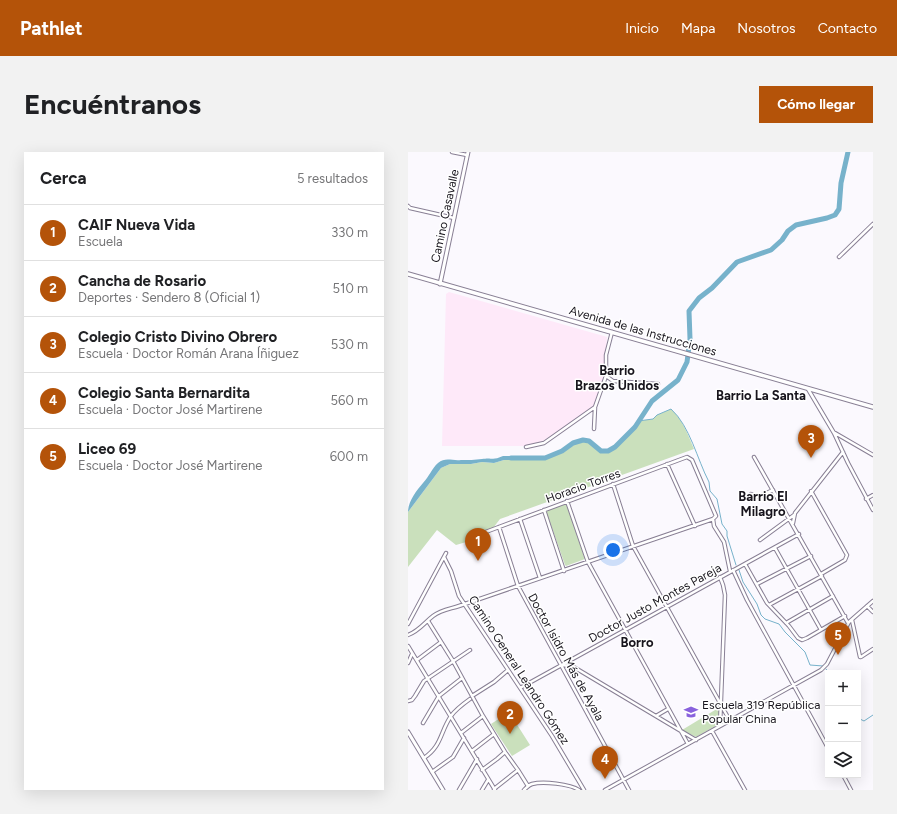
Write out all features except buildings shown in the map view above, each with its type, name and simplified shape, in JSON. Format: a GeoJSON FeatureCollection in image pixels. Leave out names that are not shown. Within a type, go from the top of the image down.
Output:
{"type":"FeatureCollection","features":[{"type":"Feature","properties":{"kind":"main road","name":"Avenida de las Instrucciones"},"geometry":{"type":"LineString","coordinates":[[408,274],[873,407]]}},
{"type":"Feature","properties":{"kind":"street"},"geometry":{"type":"LineString","coordinates":[[452,152],[467,153]]}},
{"type":"Feature","properties":{"kind":"street","name":"Camino Casavalle"},"geometry":{"type":"LineString","coordinates":[[440,284],[467,153]]}},
{"type":"Feature","properties":{"kind":"street"},"geometry":{"type":"LineString","coordinates":[[408,206],[410,208],[454,218]]}},
{"type":"Feature","properties":{"kind":"street"},"geometry":{"type":"LineString","coordinates":[[839,257],[873,224]]}},
{"type":"Feature","properties":{"kind":"street"},"geometry":{"type":"LineString","coordinates":[[594,429],[595,407],[606,376],[606,354],[612,332]]}},
{"type":"Feature","properties":{"kind":"street"},"geometry":{"type":"LineString","coordinates":[[606,376],[613,381],[658,384]]}},
{"type":"Feature","properties":{"kind":"street"},"geometry":{"type":"LineString","coordinates":[[808,388],[834,432],[866,499],[873,510]]}},
{"type":"Feature","properties":{"kind":"street"},"geometry":{"type":"LineString","coordinates":[[526,447],[537,446],[544,443],[595,407]]}},
{"type":"Feature","properties":{"kind":"street"},"geometry":{"type":"LineString","coordinates":[[834,432],[873,455]]}},
{"type":"Feature","properties":{"kind":"street"},"geometry":{"type":"LineString","coordinates":[[760,540],[794,515],[843,452]]}},
{"type":"Feature","properties":{"kind":"street","name":"Horacio Torres"},"geometry":{"type":"LineString","coordinates":[[483,533],[685,457],[689,457],[692,460],[716,516],[713,519]]}},
{"type":"Feature","properties":{"kind":"street"},"geometry":{"type":"LineString","coordinates":[[754,457],[834,596],[848,624]]}},
{"type":"Feature","properties":{"kind":"street"},"geometry":{"type":"LineString","coordinates":[[668,464],[695,526]]}},
{"type":"Feature","properties":{"kind":"street"},"geometry":{"type":"LineString","coordinates":[[613,484],[633,546],[730,721]]}},
{"type":"Feature","properties":{"kind":"street"},"geometry":{"type":"LineString","coordinates":[[751,494],[758,498],[773,490]]}},
{"type":"Feature","properties":{"kind":"street"},"geometry":{"type":"LineString","coordinates":[[769,605],[822,575],[845,560],[847,557],[812,491]]}},
{"type":"Feature","properties":{"kind":"street"},"geometry":{"type":"LineString","coordinates":[[866,499],[873,495]]}},
{"type":"Feature","properties":{"kind":"street"},"geometry":{"type":"LineString","coordinates":[[567,501],[588,562],[688,744]]}},
{"type":"Feature","properties":{"kind":"street"},"geometry":{"type":"LineString","coordinates":[[544,510],[564,570]]}},
{"type":"Feature","properties":{"kind":"street"},"geometry":{"type":"LineString","coordinates":[[793,524],[794,515]]}},
{"type":"Feature","properties":{"kind":"street"},"geometry":{"type":"LineString","coordinates":[[520,519],[540,578]]}},
{"type":"Feature","properties":{"kind":"street"},"geometry":{"type":"LineString","coordinates":[[408,635],[420,629],[438,613],[445,609],[465,604],[713,519],[714,526],[724,542],[732,571],[825,743]]}},
{"type":"Feature","properties":{"kind":"street","name":"Doctor Isidro Más de Ayala"},"geometry":{"type":"LineString","coordinates":[[499,527],[518,586],[629,790]]}},
{"type":"Feature","properties":{"kind":"street","name":"Doctor Justo Montes Pareja"},"geometry":{"type":"LineString","coordinates":[[520,688],[666,606],[799,534]]}},
{"type":"Feature","properties":{"kind":"street"},"geometry":{"type":"LineString","coordinates":[[775,548],[821,630]]}},
{"type":"Feature","properties":{"kind":"street"},"geometry":{"type":"LineString","coordinates":[[408,624],[446,553]]}},
{"type":"Feature","properties":{"kind":"street"},"geometry":{"type":"LineString","coordinates":[[757,584],[811,556]]}},
{"type":"Feature","properties":{"kind":"street","name":"Camino General Leandro Gómez"},"geometry":{"type":"LineString","coordinates":[[444,557],[451,571],[459,596],[520,688],[584,790]]}},
{"type":"Feature","properties":{"kind":"street"},"geometry":{"type":"LineString","coordinates":[[745,564],[769,605],[798,638],[802,640],[845,616]]}},
{"type":"Feature","properties":{"kind":"street"},"geometry":{"type":"LineString","coordinates":[[720,577],[725,595],[722,706],[720,726]]}},
{"type":"Feature","properties":{"kind":"street"},"geometry":{"type":"LineString","coordinates":[[786,623],[834,596]]}},
{"type":"Feature","properties":{"kind":"street"},"geometry":{"type":"LineString","coordinates":[[605,790],[824,668],[848,624],[873,601]]}},
{"type":"Feature","properties":{"kind":"street"},"geometry":{"type":"LineString","coordinates":[[867,606],[873,612]]}},
{"type":"Feature","properties":{"kind":"street"},"geometry":{"type":"LineString","coordinates":[[851,620],[861,657],[873,649]]}},
{"type":"Feature","properties":{"kind":"street"},"geometry":{"type":"LineString","coordinates":[[428,621],[453,661],[483,716],[528,786]]}},
{"type":"Feature","properties":{"kind":"street"},"geometry":{"type":"LineString","coordinates":[[417,660],[441,642]]}},
{"type":"Feature","properties":{"kind":"street"},"geometry":{"type":"LineString","coordinates":[[408,646],[494,789],[518,770]]}},
{"type":"Feature","properties":{"kind":"street"},"geometry":{"type":"LineString","coordinates":[[408,701],[412,700],[424,681],[470,650]]}},
{"type":"Feature","properties":{"kind":"street"},"geometry":{"type":"LineString","coordinates":[[408,663],[413,653]]}},
{"type":"Feature","properties":{"kind":"street"},"geometry":{"type":"LineString","coordinates":[[561,666],[572,666],[696,740]]}},
{"type":"Feature","properties":{"kind":"street"},"geometry":{"type":"LineString","coordinates":[[472,696],[494,682],[508,670]]}},
{"type":"Feature","properties":{"kind":"street"},"geometry":{"type":"LineString","coordinates":[[423,723],[439,696],[462,678]]}},
{"type":"Feature","properties":{"kind":"street"},"geometry":{"type":"LineString","coordinates":[[424,758],[434,750],[451,716],[457,709],[470,699]]}},
{"type":"Feature","properties":{"kind":"street"},"geometry":{"type":"LineString","coordinates":[[656,716],[668,709]]}},
{"type":"Feature","properties":{"kind":"street"},"geometry":{"type":"LineString","coordinates":[[461,733],[483,716]]}},
{"type":"Feature","properties":{"kind":"street"},"geometry":{"type":"LineString","coordinates":[[712,731],[745,790]]}},
{"type":"Feature","properties":{"kind":"street"},"geometry":{"type":"LineString","coordinates":[[408,732],[443,790]]}},
{"type":"Feature","properties":{"kind":"street"},"geometry":{"type":"LineString","coordinates":[[472,752],[494,734]]}},
{"type":"Feature","properties":{"kind":"street"},"geometry":{"type":"LineString","coordinates":[[432,772],[453,757],[464,738]]}},
{"type":"Feature","properties":{"kind":"street"},"geometry":{"type":"LineString","coordinates":[[482,770],[505,752]]}},
{"type":"Feature","properties":{"kind":"street"},"geometry":{"type":"LineString","coordinates":[[459,790],[477,759]]}},
{"type":"Feature","properties":{"kind":"street"},"geometry":{"type":"LineString","coordinates":[[845,778],[851,790]]}},
{"type":"Feature","properties":{"kind":"street"},"geometry":{"type":"LineString","coordinates":[[571,786],[578,779]]}},
{"type":"Feature","properties":{"kind":"street"},"geometry":{"type":"LineString","coordinates":[[482,790],[488,780]]}},
{"type":"Feature","properties":{"kind":"street"},"geometry":{"type":"LineString","coordinates":[[524,790],[528,786],[537,784],[571,786],[579,790]]}},
{"type":"Feature","properties":{"kind":"shaded area"},"geometry":{"type":"Polygon","coordinates":[[[449,292],[607,337],[604,379],[594,407],[543,441],[528,446],[442,446],[446,294],[449,292]]]}},
{"type":"Feature","properties":{"kind":"green space"},"geometry":{"type":"Polygon","coordinates":[[[671,409],[682,423],[694,449],[500,519],[487,536],[456,545],[437,530],[408,567],[408,512],[441,468],[450,464],[471,464],[482,462],[494,463],[504,460],[545,458],[562,451],[573,443],[583,440],[589,441],[601,451],[608,451],[630,433],[638,421],[653,419],[657,415],[671,409]]]}},
{"type":"Feature","properties":{"kind":"green space"},"geometry":{"type":"Polygon","coordinates":[[[566,503],[585,559],[566,566],[546,511],[566,503]]]}},
{"type":"Feature","properties":{"kind":"green space"},"geometry":{"type":"Polygon","coordinates":[[[720,707],[719,724],[696,737],[682,730],[720,707]]]}},
{"type":"Feature","properties":{"kind":"green space"},"geometry":{"type":"Polygon","coordinates":[[[509,712],[530,745],[512,756],[491,724],[509,712]]]}},
{"type":"Feature","properties":{"kind":"water"},"geometry":{"type":"Polygon","coordinates":[[[503,456],[517,458],[494,463],[482,462],[471,464],[450,464],[441,468],[408,512],[409,504],[415,493],[434,467],[441,461],[494,459],[503,456]]]}},
{"type":"Feature","properties":{"kind":"waterway"},"geometry":{"type":"LineString","coordinates":[[511,458],[545,458],[562,451],[573,443],[583,440],[589,441],[601,451],[608,451],[615,447],[635,427],[652,401],[678,380],[687,362],[690,339],[689,311],[699,298],[712,288],[737,262],[771,250],[782,240],[788,231],[796,225],[835,215],[839,209],[841,183],[848,152]]}},
{"type":"Feature","properties":{"kind":"waterway"},"geometry":{"type":"LineString","coordinates":[[638,421],[653,419],[657,415],[671,409],[678,416],[693,443],[709,482],[710,491],[717,499],[722,524],[727,531],[727,536],[736,565]]}},
{"type":"Feature","properties":{"kind":"waterway"},"geometry":{"type":"LineString","coordinates":[[739,570],[743,582],[757,604],[761,615],[765,619],[779,624],[805,652],[810,665],[823,666]]}},
{"type":"Feature","properties":{"kind":"waterway"},"geometry":{"type":"LineString","coordinates":[[861,720],[864,721],[873,715]]}},
{"type":"Feature","properties":{"kind":"place","name":"Colegio Cristo Divino Obrero"},"geometry":{"type":"Point","coordinates":[811,458]}},
{"type":"Feature","properties":{"kind":"place","name":"CAIF Nueva Vida"},"geometry":{"type":"Point","coordinates":[478,561]}},
{"type":"Feature","properties":{"kind":"place","name":"Liceo 69"},"geometry":{"type":"Point","coordinates":[838,655]}},
{"type":"Feature","properties":{"kind":"place","name":"Escuela 319 República Popular China"},"geometry":{"type":"Point","coordinates":[691,712]}},
{"type":"Feature","properties":{"kind":"place","name":"Cancha de Rosario"},"geometry":{"type":"Point","coordinates":[510,734]}},
{"type":"Feature","properties":{"kind":"place","name":"Colegio Santa Bernardita"},"geometry":{"type":"Point","coordinates":[605,779]}},
{"type":"Feature","properties":{"kind":"district","name":"Barrio Brazos Unidos"},"geometry":{"type":"Point","coordinates":[617,378]}},
{"type":"Feature","properties":{"kind":"district","name":"Barrio La Santa"},"geometry":{"type":"Point","coordinates":[761,395]}},
{"type":"Feature","properties":{"kind":"district","name":"Barrio El Milagro"},"geometry":{"type":"Point","coordinates":[763,504]}},
{"type":"Feature","properties":{"kind":"district","name":"Borro"},"geometry":{"type":"Point","coordinates":[637,642]}}]}
